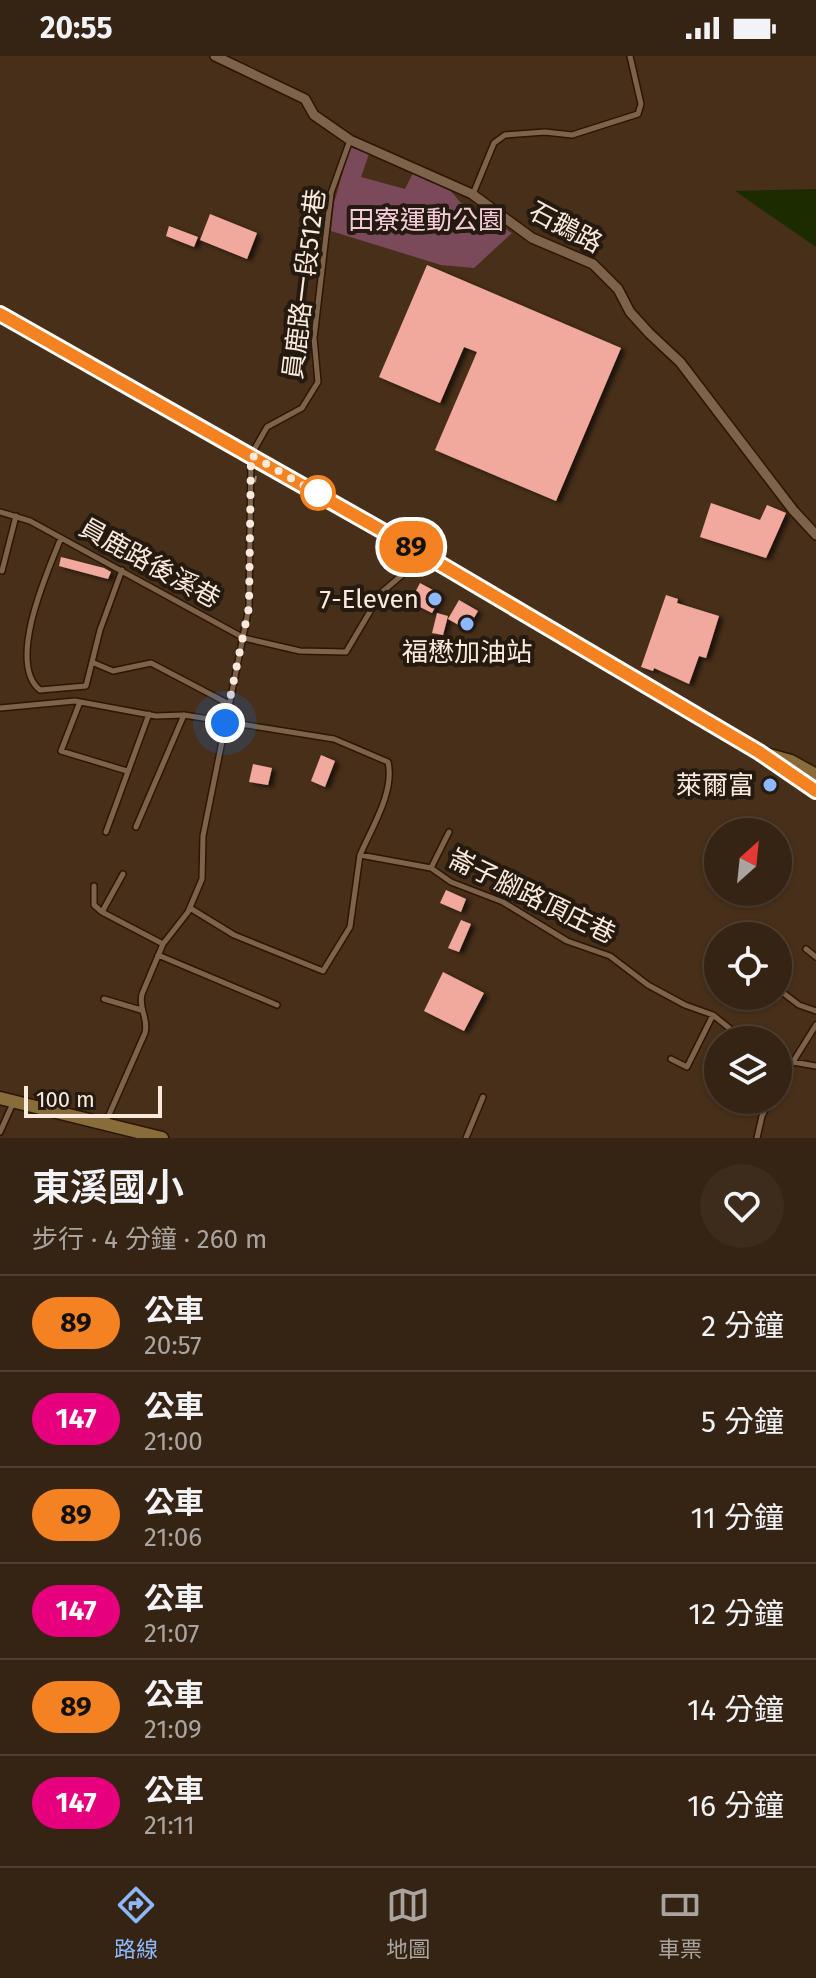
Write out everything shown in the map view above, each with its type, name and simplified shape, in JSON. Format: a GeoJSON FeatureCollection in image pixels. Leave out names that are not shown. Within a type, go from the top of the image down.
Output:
{"type":"FeatureCollection","features":[{"type":"Feature","properties":{"kind":"main road"},"geometry":{"type":"LineString","coordinates":[[0,314],[255,452],[759,752],[816,791]]}},
{"type":"Feature","properties":{"kind":"main road"},"geometry":{"type":"LineString","coordinates":[[759,752],[791,761],[816,775]]}},
{"type":"Feature","properties":{"kind":"main road"},"geometry":{"type":"LineString","coordinates":[[0,1098],[111,1130],[162,1138]]}},
{"type":"Feature","properties":{"kind":"street","name":"石鵝路"},"geometry":{"type":"LineString","coordinates":[[215,56],[305,99],[314,115],[350,140],[472,194],[532,238],[593,264],[609,278],[630,312],[680,362],[793,510],[816,535]]}},
{"type":"Feature","properties":{"kind":"lane"},"geometry":{"type":"LineString","coordinates":[[472,194],[494,143],[505,135],[545,132],[572,135],[638,114],[641,104],[630,56]]}},
{"type":"Feature","properties":{"kind":"lane","name":"員鹿路一段512巷"},"geometry":{"type":"LineString","coordinates":[[255,452],[267,427],[302,408],[318,382],[314,338],[331,193],[350,140]]}},
{"type":"Feature","properties":{"kind":"lane"},"geometry":{"type":"LineString","coordinates":[[111,1130],[145,1033],[147,1024],[141,1010],[142,994],[163,944],[190,908],[202,879],[203,836],[249,607],[255,452]]}},
{"type":"Feature","properties":{"kind":"lane","name":"員鹿路後溪巷"},"geometry":{"type":"LineString","coordinates":[[0,512],[16,516],[61,538],[244,638],[300,651],[346,652],[381,593],[425,555]]}},
{"type":"Feature","properties":{"kind":"lane"},"geometry":{"type":"LineString","coordinates":[[2,571],[16,516]]}},
{"type":"Feature","properties":{"kind":"lane"},"geometry":{"type":"LineString","coordinates":[[61,538],[33,617],[28,645],[30,674],[40,690],[81,689],[86,686],[100,630],[122,570]]}},
{"type":"Feature","properties":{"kind":"lane"},"geometry":{"type":"LineString","coordinates":[[94,663],[113,671],[151,663],[229,704]]}},
{"type":"Feature","properties":{"kind":"lane"},"geometry":{"type":"LineString","coordinates":[[0,708],[80,702],[149,714],[184,715],[334,739],[388,762],[390,773],[381,808],[360,855],[350,927],[323,971],[234,935],[190,908]]}},
{"type":"Feature","properties":{"kind":"lane"},"geometry":{"type":"LineString","coordinates":[[80,702],[61,751],[127,771]]}},
{"type":"Feature","properties":{"kind":"lane"},"geometry":{"type":"LineString","coordinates":[[106,832],[149,714]]}},
{"type":"Feature","properties":{"kind":"lane"},"geometry":{"type":"LineString","coordinates":[[136,827],[184,715]]}},
{"type":"Feature","properties":{"kind":"lane"},"geometry":{"type":"LineString","coordinates":[[431,868],[449,832]]}},
{"type":"Feature","properties":{"kind":"lane","name":"崙子腳路頂庄巷"},"geometry":{"type":"LineString","coordinates":[[360,855],[431,868],[451,882],[503,902],[567,941],[610,956],[648,985],[685,1005],[713,1015],[726,1026]]}},
{"type":"Feature","properties":{"kind":"lane"},"geometry":{"type":"LineString","coordinates":[[102,912],[123,874]]}},
{"type":"Feature","properties":{"kind":"lane"},"geometry":{"type":"LineString","coordinates":[[94,886],[94,905],[102,912],[163,944]]}},
{"type":"Feature","properties":{"kind":"lane"},"geometry":{"type":"LineString","coordinates":[[806,949],[816,957]]}},
{"type":"Feature","properties":{"kind":"lane"},"geometry":{"type":"LineString","coordinates":[[158,955],[277,1005]]}},
{"type":"Feature","properties":{"kind":"lane"},"geometry":{"type":"LineString","coordinates":[[104,999],[141,1010]]}},
{"type":"Feature","properties":{"kind":"lane"},"geometry":{"type":"LineString","coordinates":[[792,1000],[816,1011]]}},
{"type":"Feature","properties":{"kind":"lane"},"geometry":{"type":"LineString","coordinates":[[671,1059],[687,1067],[713,1015]]}},
{"type":"Feature","properties":{"kind":"lane"},"geometry":{"type":"LineString","coordinates":[[816,1025],[793,1062],[816,1066]]}},
{"type":"Feature","properties":{"kind":"lane"},"geometry":{"type":"LineString","coordinates":[[466,1138],[483,1097]]}},
{"type":"Feature","properties":{"kind":"lane"},"geometry":{"type":"LineString","coordinates":[[0,1132],[14,1100]]}},
{"type":"Feature","properties":{"kind":"lane"},"geometry":{"type":"LineString","coordinates":[[757,1138],[763,1114]]}},
{"type":"Feature","properties":{"kind":"path"},"geometry":{"type":"LineString","coordinates":[[255,452],[255,482]]}},
{"type":"Feature","properties":{"kind":"green space","name":"田寮運動公園"},"geometry":{"type":"Polygon","coordinates":[[[350,147],[369,154],[361,177],[405,189],[413,173],[449,189],[461,203],[512,233],[474,268],[441,265],[331,231],[334,203],[350,147]]]}},
{"type":"Feature","properties":{"kind":"shaded area"},"geometry":{"type":"Polygon","coordinates":[[[816,189],[816,247],[735,191],[816,189]]]}},
{"type":"Feature","properties":{"kind":"building"},"geometry":{"type":"Polygon","coordinates":[[[210,214],[257,233],[247,259],[200,240],[210,214]]]}},
{"type":"Feature","properties":{"kind":"building"},"geometry":{"type":"Polygon","coordinates":[[[169,226],[198,237],[194,247],[166,236],[169,226]]]}},
{"type":"Feature","properties":{"kind":"building"},"geometry":{"type":"Polygon","coordinates":[[[427,265],[621,348],[556,501],[435,450],[477,352],[464,347],[440,403],[379,377],[427,265]]]}},
{"type":"Feature","properties":{"kind":"building"},"geometry":{"type":"Polygon","coordinates":[[[711,503],[760,520],[767,505],[786,513],[766,558],[700,537],[711,503]]]}},
{"type":"Feature","properties":{"kind":"building"},"geometry":{"type":"Polygon","coordinates":[[[61,557],[111,572],[108,579],[59,566],[61,557]]]}},
{"type":"Feature","properties":{"kind":"building"},"geometry":{"type":"Polygon","coordinates":[[[420,583],[442,595],[432,613],[410,602],[420,583]]]}},
{"type":"Feature","properties":{"kind":"building"},"geometry":{"type":"Polygon","coordinates":[[[666,595],[678,599],[677,603],[719,616],[706,658],[699,656],[689,684],[654,668],[653,671],[641,667],[666,595]]]}},
{"type":"Feature","properties":{"kind":"building"},"geometry":{"type":"Polygon","coordinates":[[[459,600],[478,611],[467,630],[448,619],[459,600]]]}},
{"type":"Feature","properties":{"kind":"building"},"geometry":{"type":"Polygon","coordinates":[[[437,613],[448,616],[443,635],[432,633],[437,613]]]}},
{"type":"Feature","properties":{"kind":"building"},"geometry":{"type":"Polygon","coordinates":[[[321,755],[335,761],[325,787],[311,781],[321,755]]]}},
{"type":"Feature","properties":{"kind":"building"},"geometry":{"type":"Polygon","coordinates":[[[253,764],[272,768],[268,785],[249,782],[253,764]]]}},
{"type":"Feature","properties":{"kind":"building"},"geometry":{"type":"Polygon","coordinates":[[[446,890],[466,899],[461,912],[440,903],[446,890]]]}},
{"type":"Feature","properties":{"kind":"building"},"geometry":{"type":"Polygon","coordinates":[[[461,920],[471,924],[459,952],[448,948],[461,920]]]}},
{"type":"Feature","properties":{"kind":"building"},"geometry":{"type":"Polygon","coordinates":[[[443,972],[484,993],[464,1031],[424,1011],[443,972]]]}},
{"type":"Feature","properties":{"kind":"bus line","name":"89"},"geometry":{"type":"LineString","coordinates":[[0,314],[425,555],[759,752],[816,791]]}},
{"type":"Feature","properties":{"kind":"place","name":"7-Eleven"},"geometry":{"type":"Point","coordinates":[435,599]}},
{"type":"Feature","properties":{"kind":"place","name":"福懋加油站"},"geometry":{"type":"Point","coordinates":[467,624]}},
{"type":"Feature","properties":{"kind":"place","name":"萊爾富"},"geometry":{"type":"Point","coordinates":[770,785]}},
{"type":"Feature","properties":{"kind":"route"},"geometry":{"type":"LineString","coordinates":[[225,723],[249,607],[251,455],[325,498],[318,493]]}}]}
